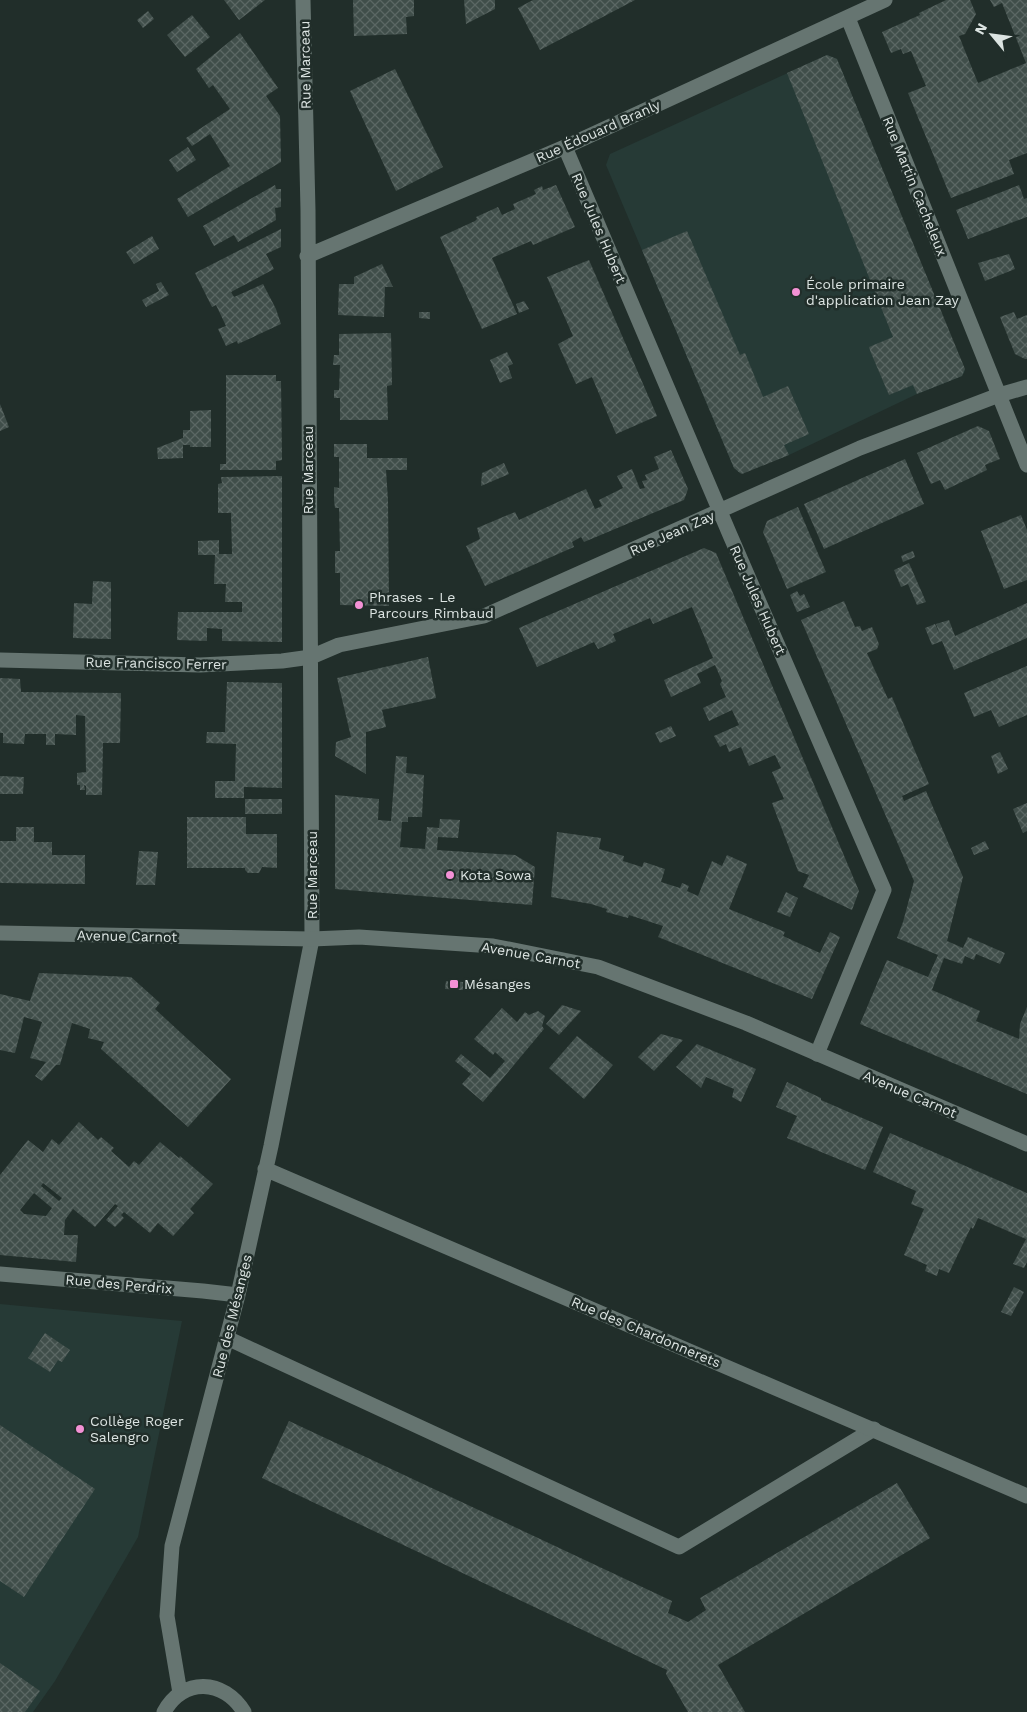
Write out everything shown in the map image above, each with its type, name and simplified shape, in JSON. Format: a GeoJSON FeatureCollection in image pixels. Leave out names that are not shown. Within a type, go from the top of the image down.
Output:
{"type":"FeatureCollection","features":[{"type":"Feature","properties":{"kind":"street","name":"Rue Marceau"},"geometry":{"type":"LineString","coordinates":[[303,0],[311,657],[312,939]]}},
{"type":"Feature","properties":{"kind":"street","name":"Rue Édouard Branly"},"geometry":{"type":"LineString","coordinates":[[307,256],[565,147],[885,0]]}},
{"type":"Feature","properties":{"kind":"street","name":"Rue Martin Cacheleux"},"geometry":{"type":"LineString","coordinates":[[848,18],[1027,465]]}},
{"type":"Feature","properties":{"kind":"street","name":"Rue Jules Hubert"},"geometry":{"type":"LineString","coordinates":[[565,147],[884,890],[816,1054]]}},
{"type":"Feature","properties":{"kind":"street","name":"Rue Jean Zay"},"geometry":{"type":"LineString","coordinates":[[311,657],[339,645],[484,616],[860,448],[1027,387]]}},
{"type":"Feature","properties":{"kind":"street","name":"Rue Francisco Ferrer"},"geometry":{"type":"LineString","coordinates":[[0,660],[200,665],[282,662],[311,657]]}},
{"type":"Feature","properties":{"kind":"street","name":"Avenue Carnot"},"geometry":{"type":"LineString","coordinates":[[0,933],[312,939],[359,938],[493,946],[598,967],[746,1023],[1027,1144]]}},
{"type":"Feature","properties":{"kind":"street","name":"Rue des Mésanges"},"geometry":{"type":"LineString","coordinates":[[180,1693],[167,1616],[172,1546],[238,1295],[312,939]]}},
{"type":"Feature","properties":{"kind":"street","name":"Rue des Chardonnerets"},"geometry":{"type":"LineString","coordinates":[[265,1169],[1027,1496]]}},
{"type":"Feature","properties":{"kind":"street","name":"Rue des Perdrix"},"geometry":{"type":"LineString","coordinates":[[0,1274],[203,1290],[238,1295]]}},
{"type":"Feature","properties":{"kind":"street"},"geometry":{"type":"LineString","coordinates":[[227,1338],[679,1547],[874,1430]]}},
{"type":"Feature","properties":{"kind":"street"},"geometry":{"type":"LineString","coordinates":[[164,1712],[169,1703],[180,1693],[195,1687],[211,1687],[226,1692],[238,1702],[244,1712]]}},
{"type":"Feature","properties":{"kind":"shaded area","name":"École primaire d'application Jean Zay"},"geometry":{"type":"Polygon","coordinates":[[[827,55],[837,59],[965,371],[962,376],[917,394],[789,455],[740,473],[734,468],[606,165],[610,154],[827,55]]]}},
{"type":"Feature","properties":{"kind":"shaded area","name":"Collège Roger Salengro"},"geometry":{"type":"Polygon","coordinates":[[[0,1304],[182,1321],[138,1537],[55,1681],[33,1712],[0,1712],[0,1304]]]}},
{"type":"Feature","properties":{"kind":"building"},"geometry":{"type":"Polygon","coordinates":[[[224,0],[265,0],[239,20],[224,0]]]}},
{"type":"Feature","properties":{"kind":"building"},"geometry":{"type":"Polygon","coordinates":[[[353,0],[414,0],[414,16],[406,17],[407,34],[354,36],[353,0]]]}},
{"type":"Feature","properties":{"kind":"building"},"geometry":{"type":"Polygon","coordinates":[[[464,0],[495,0],[495,9],[466,24],[464,0]]]}},
{"type":"Feature","properties":{"kind":"building"},"geometry":{"type":"Polygon","coordinates":[[[533,0],[635,0],[540,50],[518,8],[533,0]]]}},
{"type":"Feature","properties":{"kind":"building"},"geometry":{"type":"Polygon","coordinates":[[[946,0],[970,0],[976,14],[965,34],[959,36],[978,83],[1026,63],[1002,3],[994,7],[990,0],[1027,0],[1027,153],[1009,160],[1014,174],[951,198],[908,93],[926,86],[911,51],[903,54],[901,49],[891,53],[882,32],[920,15],[919,13],[946,0]]]}},
{"type":"Feature","properties":{"kind":"building"},"geometry":{"type":"Polygon","coordinates":[[[148,11],[154,19],[143,28],[137,20],[148,11]]]}},
{"type":"Feature","properties":{"kind":"building"},"geometry":{"type":"Polygon","coordinates":[[[192,15],[210,37],[185,57],[167,35],[192,15]]]}},
{"type":"Feature","properties":{"kind":"building"},"geometry":{"type":"Polygon","coordinates":[[[240,33],[278,88],[266,96],[280,116],[281,162],[188,217],[177,199],[230,166],[210,134],[192,146],[186,138],[230,109],[213,85],[209,88],[196,69],[240,33]]]}},
{"type":"Feature","properties":{"kind":"building"},"geometry":{"type":"Polygon","coordinates":[[[827,55],[837,59],[965,369],[962,376],[917,394],[913,385],[889,395],[871,353],[869,347],[893,337],[787,73],[827,55]]]}},
{"type":"Feature","properties":{"kind":"building"},"geometry":{"type":"Polygon","coordinates":[[[395,69],[443,167],[396,191],[350,91],[395,69]]]}},
{"type":"Feature","properties":{"kind":"building"},"geometry":{"type":"Polygon","coordinates":[[[188,147],[196,160],[177,172],[169,160],[188,147]]]}},
{"type":"Feature","properties":{"kind":"building"},"geometry":{"type":"Polygon","coordinates":[[[275,185],[276,189],[281,189],[281,207],[275,208],[276,220],[238,242],[234,235],[214,246],[203,226],[275,185]]]}},
{"type":"Feature","properties":{"kind":"building"},"geometry":{"type":"Polygon","coordinates":[[[556,185],[575,227],[533,245],[531,241],[492,258],[517,314],[482,329],[440,237],[475,221],[476,217],[498,207],[502,215],[515,209],[513,204],[536,194],[534,190],[542,186],[543,190],[556,185]]]}},
{"type":"Feature","properties":{"kind":"building"},"geometry":{"type":"Polygon","coordinates":[[[1019,185],[1024,199],[1027,198],[1027,217],[968,239],[956,210],[1019,185]]]}},
{"type":"Feature","properties":{"kind":"building"},"geometry":{"type":"Polygon","coordinates":[[[281,229],[281,247],[266,254],[274,269],[231,292],[234,297],[263,284],[276,309],[281,324],[238,344],[237,341],[226,346],[218,329],[226,326],[216,305],[212,307],[195,273],[281,229]]]}},
{"type":"Feature","properties":{"kind":"building"},"geometry":{"type":"Polygon","coordinates":[[[687,231],[740,355],[745,353],[763,397],[788,386],[809,434],[784,445],[789,455],[742,474],[734,468],[642,250],[687,231]]]}},
{"type":"Feature","properties":{"kind":"building"},"geometry":{"type":"Polygon","coordinates":[[[152,236],[159,249],[134,264],[126,252],[152,236]]]}},
{"type":"Feature","properties":{"kind":"building"},"geometry":{"type":"Polygon","coordinates":[[[1009,254],[1015,269],[985,281],[978,263],[1009,254]]]}},
{"type":"Feature","properties":{"kind":"building"},"geometry":{"type":"Polygon","coordinates":[[[589,260],[657,416],[616,434],[592,377],[576,384],[558,344],[573,336],[547,277],[589,260]]]}},
{"type":"Feature","properties":{"kind":"building"},"geometry":{"type":"Polygon","coordinates":[[[382,264],[393,287],[385,287],[384,317],[338,315],[339,284],[354,284],[354,277],[382,264]]]}},
{"type":"Feature","properties":{"kind":"building"},"geometry":{"type":"Polygon","coordinates":[[[161,282],[169,295],[146,307],[142,300],[159,291],[156,284],[161,282]]]}},
{"type":"Feature","properties":{"kind":"building"},"geometry":{"type":"Polygon","coordinates":[[[524,301],[529,309],[519,313],[516,304],[524,301]]]}},
{"type":"Feature","properties":{"kind":"building"},"geometry":{"type":"Polygon","coordinates":[[[419,312],[430,312],[430,319],[419,318],[419,312]]]}},
{"type":"Feature","properties":{"kind":"building"},"geometry":{"type":"Polygon","coordinates":[[[1014,312],[1017,319],[1027,315],[1027,359],[1015,354],[1000,317],[1014,312]]]}},
{"type":"Feature","properties":{"kind":"building"},"geometry":{"type":"Polygon","coordinates":[[[391,333],[392,385],[387,386],[388,420],[340,420],[340,398],[334,398],[334,390],[339,390],[340,365],[333,365],[334,355],[339,355],[339,334],[391,333]]]}},
{"type":"Feature","properties":{"kind":"building"},"geometry":{"type":"Polygon","coordinates":[[[507,352],[513,364],[508,366],[512,378],[500,383],[490,360],[507,352]]]}},
{"type":"Feature","properties":{"kind":"building"},"geometry":{"type":"Polygon","coordinates":[[[226,375],[276,375],[276,381],[281,381],[282,460],[276,461],[276,470],[220,470],[220,464],[226,464],[226,375]]]}},
{"type":"Feature","properties":{"kind":"building"},"geometry":{"type":"Polygon","coordinates":[[[0,404],[9,427],[0,431],[0,404]]]}},
{"type":"Feature","properties":{"kind":"building"},"geometry":{"type":"Polygon","coordinates":[[[211,410],[211,447],[183,445],[183,458],[158,459],[157,448],[183,438],[183,430],[190,430],[190,411],[211,410]]]}},
{"type":"Feature","properties":{"kind":"building"},"geometry":{"type":"Polygon","coordinates":[[[978,426],[989,431],[1000,459],[985,465],[987,470],[945,490],[940,480],[931,484],[917,453],[978,426]]]}},
{"type":"Feature","properties":{"kind":"building"},"geometry":{"type":"Polygon","coordinates":[[[334,444],[367,444],[367,458],[407,458],[407,470],[386,470],[389,606],[340,605],[340,573],[335,573],[335,551],[340,551],[339,508],[335,508],[334,500],[334,487],[339,488],[339,457],[334,457],[334,444]]]}},
{"type":"Feature","properties":{"kind":"building"},"geometry":{"type":"Polygon","coordinates":[[[671,450],[688,489],[684,500],[584,542],[581,537],[572,542],[574,547],[485,586],[466,546],[480,539],[477,528],[515,512],[519,520],[586,489],[595,509],[602,506],[599,500],[623,488],[617,476],[632,469],[640,489],[645,488],[642,481],[647,480],[645,475],[659,469],[654,457],[671,450]]]}},
{"type":"Feature","properties":{"kind":"building"},"geometry":{"type":"Polygon","coordinates":[[[905,459],[924,504],[824,549],[804,504],[905,459]]]}},
{"type":"Feature","properties":{"kind":"building"},"geometry":{"type":"Polygon","coordinates":[[[504,463],[509,474],[481,486],[482,473],[504,463]]]}},
{"type":"Feature","properties":{"kind":"building"},"geometry":{"type":"Polygon","coordinates":[[[282,476],[282,642],[222,641],[222,629],[207,628],[207,641],[177,640],[178,612],[242,612],[242,602],[225,602],[226,584],[214,584],[215,555],[198,555],[198,541],[219,540],[219,554],[232,554],[231,513],[218,513],[218,484],[222,483],[221,477],[282,476]]]}},
{"type":"Feature","properties":{"kind":"building"},"geometry":{"type":"Polygon","coordinates":[[[798,507],[826,572],[787,589],[763,532],[767,521],[798,507]]]}},
{"type":"Feature","properties":{"kind":"building"},"geometry":{"type":"Polygon","coordinates":[[[1021,515],[1027,530],[1027,580],[1004,589],[981,531],[1021,515]]]}},
{"type":"Feature","properties":{"kind":"building"},"geometry":{"type":"Polygon","coordinates":[[[704,548],[716,553],[859,891],[852,910],[803,887],[809,875],[798,871],[772,803],[784,799],[772,772],[781,768],[775,755],[749,766],[741,747],[729,752],[726,744],[720,747],[714,736],[739,725],[732,710],[709,721],[703,708],[726,697],[715,665],[697,674],[701,683],[671,697],[664,680],[713,658],[692,607],[653,624],[650,618],[613,634],[616,641],[598,649],[594,642],[537,667],[519,628],[704,548]]]}},
{"type":"Feature","properties":{"kind":"building"},"geometry":{"type":"Polygon","coordinates":[[[913,551],[915,557],[903,562],[901,556],[913,551]]]}},
{"type":"Feature","properties":{"kind":"building"},"geometry":{"type":"Polygon","coordinates":[[[909,563],[926,602],[917,605],[908,584],[901,587],[894,570],[909,563]]]}},
{"type":"Feature","properties":{"kind":"building"},"geometry":{"type":"Polygon","coordinates":[[[93,581],[111,582],[111,639],[73,638],[74,603],[92,604],[93,581]]]}},
{"type":"Feature","properties":{"kind":"building"},"geometry":{"type":"Polygon","coordinates":[[[797,591],[800,596],[804,594],[810,607],[797,612],[790,595],[797,591]]]}},
{"type":"Feature","properties":{"kind":"building"},"geometry":{"type":"Polygon","coordinates":[[[844,601],[855,627],[860,626],[862,631],[872,627],[879,644],[877,649],[867,653],[888,699],[892,697],[929,784],[902,796],[904,801],[926,791],[963,877],[947,941],[963,948],[968,937],[1005,953],[1000,964],[976,954],[974,960],[965,956],[962,964],[944,958],[932,990],[980,1011],[976,1021],[1019,1039],[1020,1024],[1027,1007],[1027,1094],[860,1024],[887,960],[928,977],[938,955],[897,938],[914,881],[801,620],[844,601]]]}},
{"type":"Feature","properties":{"kind":"building"},"geometry":{"type":"Polygon","coordinates":[[[1027,603],[1027,638],[954,670],[942,641],[932,645],[925,628],[935,624],[940,635],[936,624],[949,620],[955,636],[1027,603]]]}},
{"type":"Feature","properties":{"kind":"building"},"geometry":{"type":"Polygon","coordinates":[[[428,657],[436,698],[382,710],[386,727],[366,732],[366,774],[335,756],[336,742],[351,737],[337,678],[428,657]]]}},
{"type":"Feature","properties":{"kind":"building"},"geometry":{"type":"Polygon","coordinates":[[[1027,666],[1027,715],[999,727],[991,710],[974,717],[964,693],[1027,666]]]}},
{"type":"Feature","properties":{"kind":"building"},"geometry":{"type":"Polygon","coordinates":[[[0,678],[20,679],[21,692],[121,693],[120,743],[103,743],[102,795],[86,795],[86,786],[84,785],[85,790],[80,790],[80,785],[77,785],[77,773],[86,772],[85,716],[76,715],[76,735],[55,734],[55,745],[46,745],[46,734],[25,734],[24,744],[3,743],[3,733],[0,733],[0,678]]]}},
{"type":"Feature","properties":{"kind":"building"},"geometry":{"type":"Polygon","coordinates":[[[227,682],[282,683],[282,788],[244,787],[244,798],[215,798],[215,781],[235,781],[236,744],[206,743],[207,732],[225,732],[227,682]]]}},
{"type":"Feature","properties":{"kind":"building"},"geometry":{"type":"Polygon","coordinates":[[[671,726],[676,736],[660,743],[655,733],[671,726]]]}},
{"type":"Feature","properties":{"kind":"building"},"geometry":{"type":"Polygon","coordinates":[[[1000,752],[1008,769],[998,774],[991,756],[1000,752]]]}},
{"type":"Feature","properties":{"kind":"building"},"geometry":{"type":"Polygon","coordinates":[[[396,756],[407,757],[406,773],[424,775],[422,817],[408,817],[408,822],[402,822],[400,847],[425,849],[427,827],[439,828],[440,819],[460,820],[458,838],[438,837],[437,850],[515,855],[535,867],[532,905],[335,889],[335,795],[379,799],[378,820],[391,821],[396,756]]]}},
{"type":"Feature","properties":{"kind":"building"},"geometry":{"type":"Polygon","coordinates":[[[0,776],[24,777],[23,794],[0,794],[0,776]]]}},
{"type":"Feature","properties":{"kind":"building"},"geometry":{"type":"Polygon","coordinates":[[[245,799],[282,799],[282,814],[245,814],[245,799]]]}},
{"type":"Feature","properties":{"kind":"building"},"geometry":{"type":"Polygon","coordinates":[[[1027,803],[1027,831],[1023,833],[1013,809],[1027,803]]]}},
{"type":"Feature","properties":{"kind":"building"},"geometry":{"type":"Polygon","coordinates":[[[187,817],[246,817],[246,834],[277,834],[277,868],[262,867],[259,873],[248,873],[245,868],[187,868],[187,817]]]}},
{"type":"Feature","properties":{"kind":"building"},"geometry":{"type":"Polygon","coordinates":[[[16,827],[34,827],[34,842],[52,842],[52,855],[85,855],[85,884],[0,883],[0,841],[16,841],[16,827]]]}},
{"type":"Feature","properties":{"kind":"building"},"geometry":{"type":"Polygon","coordinates":[[[557,832],[601,838],[599,849],[624,856],[623,861],[642,867],[644,862],[665,869],[661,882],[680,888],[682,883],[689,886],[687,891],[698,896],[712,861],[722,866],[727,855],[747,864],[729,909],[785,932],[783,936],[820,953],[830,932],[840,937],[812,999],[658,937],[663,926],[629,915],[628,918],[606,912],[607,909],[591,904],[551,897],[557,832]]]}},
{"type":"Feature","properties":{"kind":"building"},"geometry":{"type":"Polygon","coordinates":[[[985,841],[989,849],[974,855],[971,848],[985,841]]]}},
{"type":"Feature","properties":{"kind":"building"},"geometry":{"type":"Polygon","coordinates":[[[139,851],[158,852],[155,885],[136,885],[139,851]]]}},
{"type":"Feature","properties":{"kind":"building"},"geometry":{"type":"Polygon","coordinates":[[[786,892],[798,898],[790,917],[777,912],[786,892]]]}},
{"type":"Feature","properties":{"kind":"building"},"geometry":{"type":"Polygon","coordinates":[[[39,973],[131,977],[160,1003],[155,1009],[231,1079],[188,1127],[101,1049],[104,1042],[88,1038],[90,1029],[72,1023],[60,1065],[56,1065],[42,1081],[35,1076],[46,1062],[30,1058],[42,1022],[24,1017],[15,1053],[0,1050],[0,994],[30,1001],[39,973]]]}},
{"type":"Feature","properties":{"kind":"building"},"geometry":{"type":"Polygon","coordinates":[[[446,981],[463,982],[463,990],[445,989],[446,981]]]}},
{"type":"Feature","properties":{"kind":"building"},"geometry":{"type":"Polygon","coordinates":[[[562,1005],[581,1011],[559,1035],[546,1024],[562,1005]]]}},
{"type":"Feature","properties":{"kind":"building"},"geometry":{"type":"Polygon","coordinates":[[[502,1008],[517,1022],[525,1012],[529,1015],[538,1011],[545,1016],[542,1026],[544,1029],[483,1102],[462,1084],[471,1074],[455,1061],[461,1054],[490,1078],[505,1061],[495,1052],[493,1055],[474,1039],[502,1008]]]}},
{"type":"Feature","properties":{"kind":"building"},"geometry":{"type":"Polygon","coordinates":[[[661,1034],[683,1040],[654,1071],[638,1057],[661,1034]]]}},
{"type":"Feature","properties":{"kind":"building"},"geometry":{"type":"Polygon","coordinates":[[[577,1036],[613,1065],[584,1099],[549,1068],[577,1036]]]}},
{"type":"Feature","properties":{"kind":"building"},"geometry":{"type":"Polygon","coordinates":[[[697,1044],[756,1069],[741,1102],[732,1097],[734,1089],[706,1077],[701,1088],[676,1067],[697,1044]]]}},
{"type":"Feature","properties":{"kind":"building"},"geometry":{"type":"Polygon","coordinates":[[[787,1082],[821,1098],[821,1100],[883,1127],[865,1170],[787,1138],[797,1116],[776,1107],[787,1082]]]}},
{"type":"Feature","properties":{"kind":"building"},"geometry":{"type":"Polygon","coordinates":[[[79,1122],[98,1140],[101,1137],[114,1148],[111,1151],[129,1167],[134,1161],[139,1165],[160,1142],[213,1184],[190,1209],[194,1213],[173,1236],[158,1223],[150,1233],[124,1212],[121,1215],[124,1218],[115,1227],[106,1220],[118,1206],[115,1204],[95,1227],[73,1209],[65,1220],[64,1235],[78,1235],[76,1262],[0,1255],[0,1175],[28,1140],[43,1152],[52,1139],[59,1145],[79,1122]],[[43,1183],[41,1186],[59,1201],[62,1198],[43,1183]],[[34,1193],[20,1210],[24,1214],[46,1216],[52,1208],[34,1193]]]}},
{"type":"Feature","properties":{"kind":"building"},"geometry":{"type":"Polygon","coordinates":[[[890,1133],[1027,1193],[1027,1262],[1024,1268],[1013,1264],[1026,1239],[978,1218],[973,1229],[971,1227],[949,1273],[939,1269],[937,1276],[925,1271],[927,1265],[904,1255],[924,1209],[911,1204],[916,1191],[873,1172],[890,1133]]]}},
{"type":"Feature","properties":{"kind":"building"},"geometry":{"type":"Polygon","coordinates":[[[1014,1287],[1024,1292],[1011,1316],[1001,1312],[1014,1287]]]}},
{"type":"Feature","properties":{"kind":"building"},"geometry":{"type":"Polygon","coordinates":[[[45,1333],[70,1350],[62,1362],[58,1360],[50,1372],[28,1358],[45,1333]]]}},
{"type":"Feature","properties":{"kind":"building"},"geometry":{"type":"Polygon","coordinates":[[[289,1421],[672,1601],[668,1613],[688,1622],[706,1610],[700,1598],[897,1483],[930,1538],[718,1665],[745,1712],[688,1712],[666,1674],[667,1670],[262,1478],[289,1421]]]}},
{"type":"Feature","properties":{"kind":"building"},"geometry":{"type":"Polygon","coordinates":[[[0,1425],[95,1489],[24,1597],[0,1581],[0,1425]]]}},
{"type":"Feature","properties":{"kind":"building"},"geometry":{"type":"Polygon","coordinates":[[[0,1663],[40,1691],[25,1712],[0,1712],[0,1663]]]}},
{"type":"Feature","properties":{"kind":"place","name":"École primaire d'application Jean Zay"},"geometry":{"type":"Point","coordinates":[796,292]}},
{"type":"Feature","properties":{"kind":"place","name":"Phrases - Le Parcours Rimbaud"},"geometry":{"type":"Point","coordinates":[359,605]}},
{"type":"Feature","properties":{"kind":"place","name":"Kota Sowa"},"geometry":{"type":"Point","coordinates":[450,875]}},
{"type":"Feature","properties":{"kind":"place","name":"Mésanges"},"geometry":{"type":"Point","coordinates":[454,984]}},
{"type":"Feature","properties":{"kind":"place","name":"Collège Roger Salengro"},"geometry":{"type":"Point","coordinates":[80,1429]}}]}
